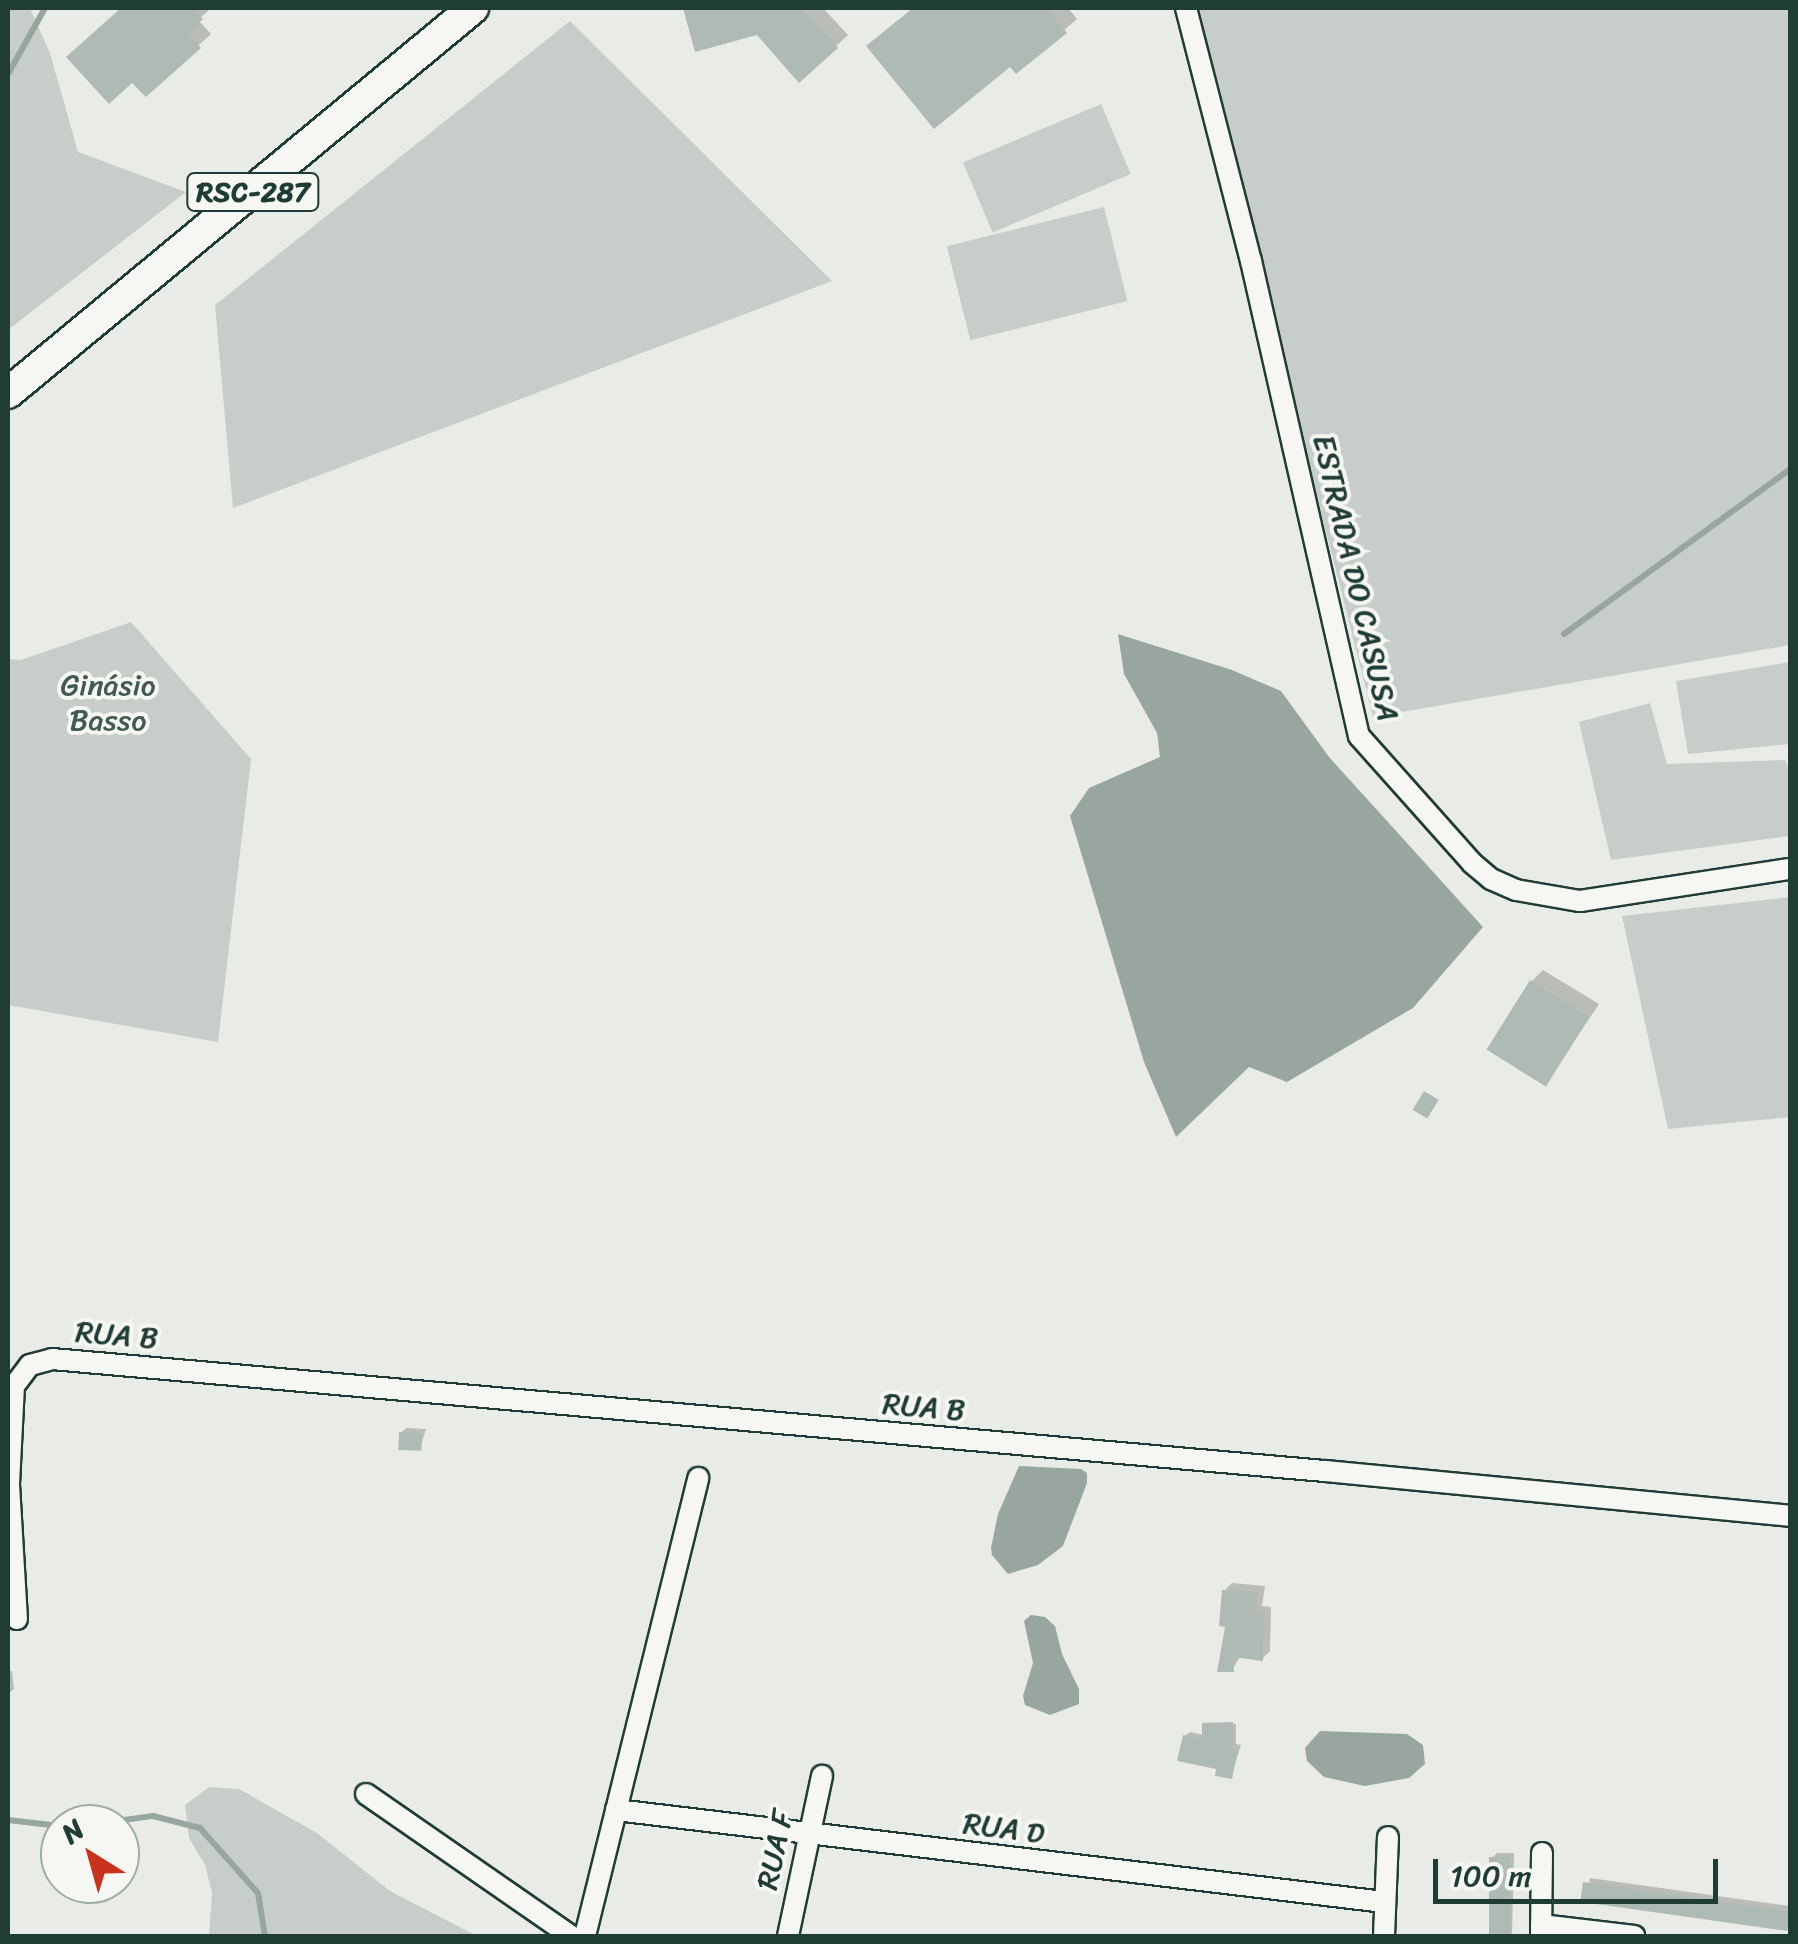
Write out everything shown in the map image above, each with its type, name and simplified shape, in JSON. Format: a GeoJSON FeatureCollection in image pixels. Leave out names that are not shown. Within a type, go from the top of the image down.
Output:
{"type":"FeatureCollection","features":[{"type":"Feature","properties":{"kind":"highway","name":"RSC-287"},"geometry":{"type":"LineString","coordinates":[[8,393],[473,8]]}},
{"type":"Feature","properties":{"kind":"street","name":"ESTRADA DO CASUSA"},"geometry":{"type":"LineString","coordinates":[[1186,8],[1256,280],[1359,736],[1472,862],[1491,879],[1516,890],[1580,901],[1790,869]]}},
{"type":"Feature","properties":{"kind":"street","name":"RUA B"},"geometry":{"type":"LineString","coordinates":[[17,1619],[10,1484],[14,1386],[30,1366],[52,1359],[1790,1516]]}},
{"type":"Feature","properties":{"kind":"street"},"geometry":{"type":"LineString","coordinates":[[585,1936],[698,1478]]}},
{"type":"Feature","properties":{"kind":"street","name":"RUA F"},"geometry":{"type":"LineString","coordinates":[[788,1936],[822,1776]]}},
{"type":"Feature","properties":{"kind":"street"},"geometry":{"type":"LineString","coordinates":[[366,1794],[571,1936]]}},
{"type":"Feature","properties":{"kind":"street","name":"RUA D"},"geometry":{"type":"LineString","coordinates":[[616,1810],[1384,1902]]}},
{"type":"Feature","properties":{"kind":"street"},"geometry":{"type":"LineString","coordinates":[[1384,1936],[1388,1837]]}},
{"type":"Feature","properties":{"kind":"street"},"geometry":{"type":"LineString","coordinates":[[1542,1853],[1540,1930],[1634,1936]]}},
{"type":"Feature","properties":{"kind":"green space"},"geometry":{"type":"Polygon","coordinates":[[[8,8],[30,8],[50,53],[78,152],[186,192],[8,330],[8,8]]]}},
{"type":"Feature","properties":{"kind":"green space"},"geometry":{"type":"Polygon","coordinates":[[[1194,8],[1790,8],[1790,645],[1373,717],[1194,8]]]}},
{"type":"Feature","properties":{"kind":"green space"},"geometry":{"type":"Polygon","coordinates":[[[570,21],[832,281],[233,508],[215,305],[570,21]]]}},
{"type":"Feature","properties":{"kind":"green space"},"geometry":{"type":"Polygon","coordinates":[[[1101,104],[1131,174],[993,233],[963,163],[1101,104]]]}},
{"type":"Feature","properties":{"kind":"green space"},"geometry":{"type":"Polygon","coordinates":[[[1104,207],[1127,301],[970,340],[947,246],[1104,207]]]}},
{"type":"Feature","properties":{"kind":"green space","name":"Ginásio Basso"},"geometry":{"type":"Polygon","coordinates":[[[131,622],[251,759],[218,1042],[8,1005],[8,659],[21,660],[131,622]]]}},
{"type":"Feature","properties":{"kind":"green space"},"geometry":{"type":"Polygon","coordinates":[[[1790,662],[1790,744],[1688,754],[1676,681],[1790,662]]]}},
{"type":"Feature","properties":{"kind":"green space"},"geometry":{"type":"Polygon","coordinates":[[[1650,703],[1667,764],[1785,760],[1790,771],[1790,836],[1611,860],[1579,722],[1650,703]]]}},
{"type":"Feature","properties":{"kind":"green space"},"geometry":{"type":"Polygon","coordinates":[[[1790,897],[1790,1117],[1668,1129],[1622,916],[1790,897]]]}},
{"type":"Feature","properties":{"kind":"green space"},"geometry":{"type":"Polygon","coordinates":[[[209,1787],[239,1789],[317,1833],[390,1891],[477,1936],[209,1936],[212,1893],[205,1865],[189,1838],[185,1805],[209,1787]]]}},
{"type":"Feature","properties":{"kind":"shaded area"},"geometry":{"type":"Polygon","coordinates":[[[1118,634],[1232,670],[1281,691],[1329,757],[1483,927],[1413,1008],[1287,1082],[1249,1067],[1176,1137],[1144,1062],[1070,816],[1089,788],[1160,757],[1157,733],[1124,674],[1118,634]]]}},
{"type":"Feature","properties":{"kind":"shaded area"},"geometry":{"type":"Polygon","coordinates":[[[1019,1466],[1081,1469],[1087,1473],[1087,1483],[1063,1546],[1038,1565],[1008,1574],[991,1548],[998,1514],[1019,1466]]]}},
{"type":"Feature","properties":{"kind":"shaded area"},"geometry":{"type":"Polygon","coordinates":[[[1031,1615],[1045,1617],[1055,1626],[1062,1654],[1079,1689],[1079,1704],[1050,1715],[1025,1705],[1023,1696],[1033,1663],[1024,1621],[1031,1615]]]}},
{"type":"Feature","properties":{"kind":"shaded area"},"geometry":{"type":"Polygon","coordinates":[[[1320,1731],[1407,1734],[1423,1745],[1425,1764],[1409,1778],[1365,1786],[1324,1777],[1307,1761],[1305,1748],[1320,1731]]]}},
{"type":"Feature","properties":{"kind":"building"},"geometry":{"type":"Polygon","coordinates":[[[121,8],[192,8],[203,19],[188,33],[201,48],[146,97],[132,83],[109,104],[66,57],[121,8]]]}},
{"type":"Feature","properties":{"kind":"building"},"geometry":{"type":"Polygon","coordinates":[[[683,8],[801,8],[838,48],[799,83],[757,35],[695,52],[683,8]]]}},
{"type":"Feature","properties":{"kind":"building"},"geometry":{"type":"Polygon","coordinates":[[[913,8],[1047,8],[1067,33],[1016,74],[1010,67],[934,129],[866,46],[913,8]]]}},
{"type":"Feature","properties":{"kind":"building"},"geometry":{"type":"Polygon","coordinates":[[[1530,980],[1589,1017],[1546,1087],[1487,1050],[1530,980]]]}},
{"type":"Feature","properties":{"kind":"building"},"geometry":{"type":"Polygon","coordinates":[[[1424,1091],[1439,1100],[1427,1119],[1413,1110],[1424,1091]]]}},
{"type":"Feature","properties":{"kind":"building"},"geometry":{"type":"Polygon","coordinates":[[[399,1432],[422,1433],[421,1451],[398,1450],[399,1432]]]}},
{"type":"Feature","properties":{"kind":"building"},"geometry":{"type":"Polygon","coordinates":[[[1222,1590],[1258,1592],[1256,1613],[1264,1614],[1263,1661],[1234,1657],[1234,1672],[1217,1672],[1225,1627],[1219,1626],[1222,1590]]]}},
{"type":"Feature","properties":{"kind":"building"},"geometry":{"type":"Polygon","coordinates":[[[1233,1722],[1233,1748],[1238,1749],[1232,1779],[1215,1776],[1216,1769],[1177,1761],[1183,1735],[1202,1739],[1202,1723],[1233,1722]]]}},
{"type":"Feature","properties":{"kind":"building"},"geometry":{"type":"Polygon","coordinates":[[[1489,1857],[1510,1857],[1510,1936],[1489,1936],[1489,1857]]]}},
{"type":"Feature","properties":{"kind":"building"},"geometry":{"type":"Polygon","coordinates":[[[1583,1882],[1790,1911],[1787,1931],[1580,1902],[1583,1882]]]}},
{"type":"Feature","properties":{"kind":"waterway"},"geometry":{"type":"LineString","coordinates":[[8,74],[45,8]]}},
{"type":"Feature","properties":{"kind":"waterway"},"geometry":{"type":"LineString","coordinates":[[1564,634],[1790,469]]}},
{"type":"Feature","properties":{"kind":"waterway"},"geometry":{"type":"LineString","coordinates":[[140,1818],[153,1816],[200,1828],[258,1893],[265,1936]]}},
{"type":"Feature","properties":{"kind":"waterway"},"geometry":{"type":"LineString","coordinates":[[8,1820],[40,1824]]}}]}
